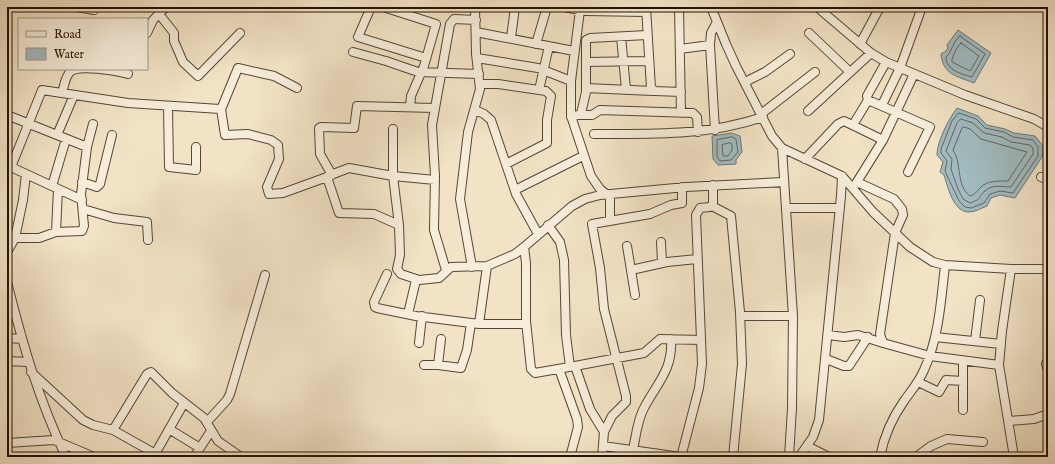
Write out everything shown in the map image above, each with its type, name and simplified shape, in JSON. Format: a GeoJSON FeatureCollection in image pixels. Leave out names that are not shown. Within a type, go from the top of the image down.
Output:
{"type":"FeatureCollection","features":[{"type":"Feature","properties":{"kind":"street"},"geometry":{"type":"LineString","coordinates":[[77,7],[95,9]]}},
{"type":"Feature","properties":{"kind":"street"},"geometry":{"type":"LineString","coordinates":[[148,31],[153,20],[165,7]]}},
{"type":"Feature","properties":{"kind":"street"},"geometry":{"type":"LineString","coordinates":[[371,7],[358,37],[426,58]]}},
{"type":"Feature","properties":{"kind":"street"},"geometry":{"type":"LineString","coordinates":[[383,7],[394,8],[435,22],[422,72],[411,96],[410,107]]}},
{"type":"Feature","properties":{"kind":"street"},"geometry":{"type":"LineString","coordinates":[[472,267],[460,198],[468,132],[479,98],[480,84],[478,74],[475,7]]}},
{"type":"Feature","properties":{"kind":"street"},"geometry":{"type":"LineString","coordinates":[[511,38],[515,7]]}},
{"type":"Feature","properties":{"kind":"street"},"geometry":{"type":"LineString","coordinates":[[536,44],[547,7]]}},
{"type":"Feature","properties":{"kind":"street"},"geometry":{"type":"LineString","coordinates":[[564,7],[580,10],[646,9],[646,35],[650,86],[653,90]]}},
{"type":"Feature","properties":{"kind":"street"},"geometry":{"type":"LineString","coordinates":[[679,7],[681,113]]}},
{"type":"Feature","properties":{"kind":"street"},"geometry":{"type":"LineString","coordinates":[[711,7],[762,116],[776,142],[782,148],[842,176],[852,189],[895,233],[921,256],[945,265],[1011,269],[1048,269]]}},
{"type":"Feature","properties":{"kind":"street"},"geometry":{"type":"LineString","coordinates":[[817,7],[871,53],[886,62],[965,95],[1034,119],[1048,127]]}},
{"type":"Feature","properties":{"kind":"street"},"geometry":{"type":"LineString","coordinates":[[860,44],[880,7]]}},
{"type":"Feature","properties":{"kind":"street"},"geometry":{"type":"LineString","coordinates":[[882,106],[900,68],[922,7]]}},
{"type":"Feature","properties":{"kind":"street"},"geometry":{"type":"LineString","coordinates":[[580,10],[571,81],[575,116],[583,156],[591,176],[600,189],[607,193],[610,197],[610,220]]}},
{"type":"Feature","properties":{"kind":"street"},"geometry":{"type":"LineString","coordinates":[[159,14],[174,34],[174,41],[182,62],[198,76],[240,33]]}},
{"type":"Feature","properties":{"kind":"street"},"geometry":{"type":"LineString","coordinates":[[446,270],[434,230],[435,180],[432,137],[434,108],[451,21],[457,18],[476,20]]}},
{"type":"Feature","properties":{"kind":"street"},"geometry":{"type":"LineString","coordinates":[[715,130],[710,45],[711,33],[717,22]]}},
{"type":"Feature","properties":{"kind":"street"},"geometry":{"type":"LineString","coordinates":[[476,32],[574,52]]}},
{"type":"Feature","properties":{"kind":"street"},"geometry":{"type":"LineString","coordinates":[[809,32],[850,72]]}},
{"type":"Feature","properties":{"kind":"street"},"geometry":{"type":"LineString","coordinates":[[575,116],[583,108],[586,88],[586,40],[590,38],[646,35]]}},
{"type":"Feature","properties":{"kind":"street"},"geometry":{"type":"LineString","coordinates":[[621,36],[626,89]]}},
{"type":"Feature","properties":{"kind":"street"},"geometry":{"type":"LineString","coordinates":[[680,49],[710,45]]}},
{"type":"Feature","properties":{"kind":"street"},"geometry":{"type":"LineString","coordinates":[[539,90],[549,46]]}},
{"type":"Feature","properties":{"kind":"street"},"geometry":{"type":"LineString","coordinates":[[353,52],[422,72],[478,74]]}},
{"type":"Feature","properties":{"kind":"street"},"geometry":{"type":"LineString","coordinates":[[808,111],[871,53]]}},
{"type":"Feature","properties":{"kind":"street"},"geometry":{"type":"LineString","coordinates":[[745,82],[765,72],[790,54]]}},
{"type":"Feature","properties":{"kind":"street"},"geometry":{"type":"LineString","coordinates":[[477,58],[543,69],[571,81]]}},
{"type":"Feature","properties":{"kind":"street"},"geometry":{"type":"LineString","coordinates":[[586,62],[648,61]]}},
{"type":"Feature","properties":{"kind":"street"},"geometry":{"type":"LineString","coordinates":[[853,125],[868,100],[867,96],[886,62]]}},
{"type":"Feature","properties":{"kind":"street"},"geometry":{"type":"LineString","coordinates":[[297,88],[274,76],[238,68],[221,109],[225,135],[248,134],[271,140],[278,146],[279,159],[267,187],[269,194],[283,193],[349,168],[393,176],[435,180]]}},
{"type":"Feature","properties":{"kind":"street"},"geometry":{"type":"LineString","coordinates":[[62,93],[70,72],[74,70]]}},
{"type":"Feature","properties":{"kind":"street"},"geometry":{"type":"LineString","coordinates":[[100,70],[128,74]]}},
{"type":"Feature","properties":{"kind":"street"},"geometry":{"type":"LineString","coordinates":[[594,134],[666,134],[715,130],[762,116],[815,72]]}},
{"type":"Feature","properties":{"kind":"street"},"geometry":{"type":"LineString","coordinates":[[852,189],[883,140],[914,74]]}},
{"type":"Feature","properties":{"kind":"street"},"geometry":{"type":"LineString","coordinates":[[480,84],[498,84],[546,91],[551,96],[547,120],[547,143],[506,164]]}},
{"type":"Feature","properties":{"kind":"street"},"geometry":{"type":"LineString","coordinates":[[586,88],[680,92]]}},
{"type":"Feature","properties":{"kind":"street"},"geometry":{"type":"LineString","coordinates":[[82,200],[13,168],[11,165],[27,123],[42,90],[128,103],[221,109]]}},
{"type":"Feature","properties":{"kind":"street"},"geometry":{"type":"LineString","coordinates":[[57,135],[74,95]]}},
{"type":"Feature","properties":{"kind":"street"},"geometry":{"type":"LineString","coordinates":[[868,100],[930,127],[908,172]]}},
{"type":"Feature","properties":{"kind":"street"},"geometry":{"type":"LineString","coordinates":[[168,106],[170,168],[196,170],[196,147]]}},
{"type":"Feature","properties":{"kind":"street"},"geometry":{"type":"LineString","coordinates":[[399,225],[374,214],[339,213],[329,176],[320,154],[319,128],[354,128],[357,106],[434,108]]}},
{"type":"Feature","properties":{"kind":"street"},"geometry":{"type":"LineString","coordinates":[[475,110],[484,114],[491,120],[515,190],[538,234]]}},
{"type":"Feature","properties":{"kind":"street"},"geometry":{"type":"LineString","coordinates":[[575,116],[592,115],[600,110],[693,113],[697,115],[698,132]]}},
{"type":"Feature","properties":{"kind":"street"},"geometry":{"type":"LineString","coordinates":[[7,115],[87,147]]}},
{"type":"Feature","properties":{"kind":"street"},"geometry":{"type":"LineString","coordinates":[[805,159],[841,122],[844,121],[883,140]]}},
{"type":"Feature","properties":{"kind":"street"},"geometry":{"type":"LineString","coordinates":[[15,238],[39,238],[56,232],[82,231],[84,226],[82,182],[87,147],[94,124]]}},
{"type":"Feature","properties":{"kind":"street"},"geometry":{"type":"LineString","coordinates":[[393,129],[393,176],[399,225],[400,255],[398,271],[416,280],[439,278],[451,267],[487,266],[515,254],[572,206],[585,199],[607,193],[713,185],[784,182]]}},
{"type":"Feature","properties":{"kind":"street"},"geometry":{"type":"LineString","coordinates":[[82,182],[97,187],[100,184],[112,135]]}},
{"type":"Feature","properties":{"kind":"street"},"geometry":{"type":"LineString","coordinates":[[56,232],[55,187],[66,139]]}},
{"type":"Feature","properties":{"kind":"street"},"geometry":{"type":"LineString","coordinates":[[782,148],[793,316],[792,408],[789,457]]}},
{"type":"Feature","properties":{"kind":"street"},"geometry":{"type":"LineString","coordinates":[[515,190],[583,156]]}},
{"type":"Feature","properties":{"kind":"street"},"geometry":{"type":"LineString","coordinates":[[7,252],[15,238],[23,200],[26,174]]}},
{"type":"Feature","properties":{"kind":"street"},"geometry":{"type":"LineString","coordinates":[[799,457],[813,437],[819,420],[826,359],[842,176]]}},
{"type":"Feature","properties":{"kind":"street"},"geometry":{"type":"LineString","coordinates":[[857,182],[887,194],[899,204],[903,215],[895,233],[880,334],[883,343]]}},
{"type":"Feature","properties":{"kind":"street"},"geometry":{"type":"LineString","coordinates":[[712,206],[713,185]]}},
{"type":"Feature","properties":{"kind":"street"},"geometry":{"type":"LineString","coordinates":[[602,457],[604,432],[612,416],[626,400],[604,309],[600,268],[592,226],[594,223],[650,214],[671,205],[682,203],[682,187]]}},
{"type":"Feature","properties":{"kind":"street"},"geometry":{"type":"LineString","coordinates":[[603,446],[681,457],[701,375],[697,212],[700,208],[712,206],[732,216],[740,316],[742,364],[733,457]]}},
{"type":"Feature","properties":{"kind":"street"},"geometry":{"type":"LineString","coordinates":[[786,208],[840,208]]}},
{"type":"Feature","properties":{"kind":"street"},"geometry":{"type":"LineString","coordinates":[[83,209],[114,218],[146,221],[148,223],[148,240]]}},
{"type":"Feature","properties":{"kind":"street"},"geometry":{"type":"LineString","coordinates":[[548,225],[560,242],[564,260],[566,335],[573,367],[590,409],[604,432]]}},
{"type":"Feature","properties":{"kind":"street"},"geometry":{"type":"LineString","coordinates":[[661,242],[662,262]]}},
{"type":"Feature","properties":{"kind":"street"},"geometry":{"type":"LineString","coordinates":[[627,246],[636,295]]}},
{"type":"Feature","properties":{"kind":"street"},"geometry":{"type":"LineString","coordinates":[[524,247],[526,263],[526,324],[532,371],[535,373],[616,360],[644,353],[660,339],[701,340]]}},
{"type":"Feature","properties":{"kind":"street"},"geometry":{"type":"LineString","coordinates":[[631,270],[662,262],[697,259]]}},
{"type":"Feature","properties":{"kind":"street"},"geometry":{"type":"LineString","coordinates":[[880,457],[886,432],[894,417],[918,382],[930,356],[945,265]]}},
{"type":"Feature","properties":{"kind":"street"},"geometry":{"type":"LineString","coordinates":[[424,365],[438,365],[458,369],[462,367],[475,324],[487,266]]}},
{"type":"Feature","properties":{"kind":"street"},"geometry":{"type":"LineString","coordinates":[[1011,269],[1001,344],[1000,365],[1014,457]]}},
{"type":"Feature","properties":{"kind":"street"},"geometry":{"type":"LineString","coordinates":[[387,274],[374,302],[375,307],[408,314],[475,324],[526,324]]}},
{"type":"Feature","properties":{"kind":"street"},"geometry":{"type":"LineString","coordinates":[[207,422],[227,400],[230,394],[265,275]]}},
{"type":"Feature","properties":{"kind":"street"},"geometry":{"type":"LineString","coordinates":[[408,314],[416,280]]}},
{"type":"Feature","properties":{"kind":"street"},"geometry":{"type":"LineString","coordinates":[[7,282],[9,296],[31,372],[66,457]]}},
{"type":"Feature","properties":{"kind":"street"},"geometry":{"type":"LineString","coordinates":[[975,341],[980,300]]}},
{"type":"Feature","properties":{"kind":"street"},"geometry":{"type":"LineString","coordinates":[[419,343],[422,316]]}},
{"type":"Feature","properties":{"kind":"street"},"geometry":{"type":"LineString","coordinates":[[740,316],[793,316]]}},
{"type":"Feature","properties":{"kind":"street"},"geometry":{"type":"LineString","coordinates":[[7,317],[16,318]]}},
{"type":"Feature","properties":{"kind":"street"},"geometry":{"type":"LineString","coordinates":[[828,335],[844,337],[858,335],[930,356],[1000,365]]}},
{"type":"Feature","properties":{"kind":"street"},"geometry":{"type":"LineString","coordinates":[[826,359],[844,366],[849,366],[868,337]]}},
{"type":"Feature","properties":{"kind":"street"},"geometry":{"type":"LineString","coordinates":[[934,337],[1001,344]]}},
{"type":"Feature","properties":{"kind":"street"},"geometry":{"type":"LineString","coordinates":[[7,338],[22,339]]}},
{"type":"Feature","properties":{"kind":"street"},"geometry":{"type":"LineString","coordinates":[[438,365],[441,339]]}},
{"type":"Feature","properties":{"kind":"street"},"geometry":{"type":"LineString","coordinates":[[633,450],[642,412],[669,367],[672,351],[671,339]]}},
{"type":"Feature","properties":{"kind":"street"},"geometry":{"type":"LineString","coordinates":[[1048,360],[1046,364],[1048,370]]}},
{"type":"Feature","properties":{"kind":"street"},"geometry":{"type":"LineString","coordinates":[[7,361],[28,362]]}},
{"type":"Feature","properties":{"kind":"street"},"geometry":{"type":"LineString","coordinates":[[963,361],[963,410]]}},
{"type":"Feature","properties":{"kind":"street"},"geometry":{"type":"LineString","coordinates":[[559,369],[577,419],[578,427],[570,457]]}},
{"type":"Feature","properties":{"kind":"street"},"geometry":{"type":"LineString","coordinates":[[31,372],[83,420],[93,425],[113,430],[158,455],[169,429],[184,403]]}},
{"type":"Feature","properties":{"kind":"street"},"geometry":{"type":"LineString","coordinates":[[113,430],[148,372],[151,372],[207,422],[218,441],[241,457]]}},
{"type":"Feature","properties":{"kind":"street"},"geometry":{"type":"LineString","coordinates":[[918,382],[939,392],[944,381],[963,381]]}},
{"type":"Feature","properties":{"kind":"street"},"geometry":{"type":"LineString","coordinates":[[1009,421],[1034,419],[1048,414]]}},
{"type":"Feature","properties":{"kind":"street"},"geometry":{"type":"LineString","coordinates":[[169,429],[200,448]]}},
{"type":"Feature","properties":{"kind":"street"},"geometry":{"type":"LineString","coordinates":[[194,457],[211,431]]}},
{"type":"Feature","properties":{"kind":"street"},"geometry":{"type":"LineString","coordinates":[[916,457],[931,446],[947,439],[983,442]]}},
{"type":"Feature","properties":{"kind":"street"},"geometry":{"type":"LineString","coordinates":[[7,443],[58,440],[94,457]]}},
{"type":"Feature","properties":{"kind":"street"},"geometry":{"type":"LineString","coordinates":[[807,446],[829,457]]}},
{"type":"Feature","properties":{"kind":"water"},"geometry":{"type":"Polygon","coordinates":[[[958,30],[991,53],[974,83],[952,74],[948,71],[942,61],[941,54],[946,51],[948,48],[947,45],[958,30]]]}},
{"type":"Feature","properties":{"kind":"water"},"geometry":{"type":"Polygon","coordinates":[[[957,108],[978,116],[987,125],[1005,129],[1014,133],[1035,136],[1043,146],[1042,157],[1015,198],[1000,195],[991,198],[987,206],[971,212],[963,211],[955,203],[949,192],[944,175],[940,172],[943,162],[937,155],[937,150],[944,131],[957,108]]]}},
{"type":"Feature","properties":{"kind":"water"},"geometry":{"type":"Polygon","coordinates":[[[732,133],[740,136],[742,152],[736,160],[736,164],[718,165],[713,159],[712,136],[732,133]]]}}]}
